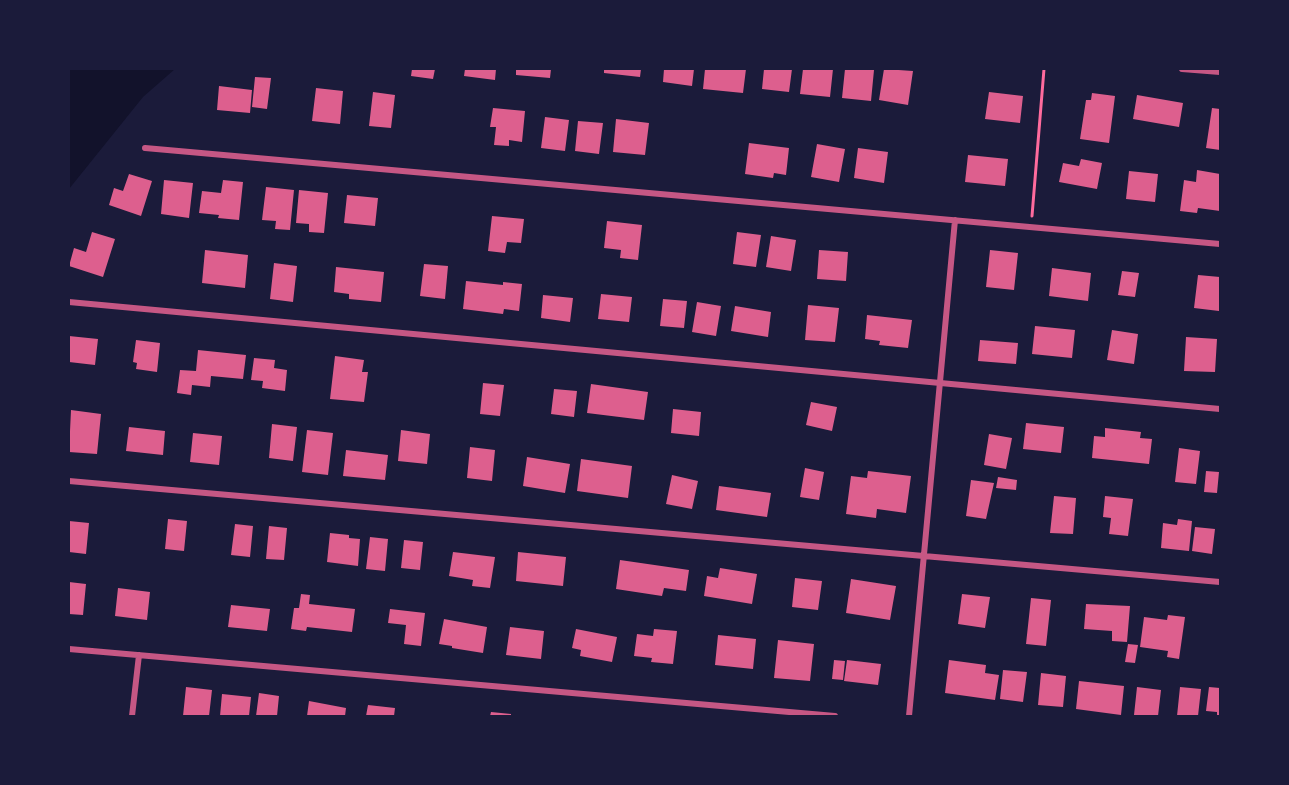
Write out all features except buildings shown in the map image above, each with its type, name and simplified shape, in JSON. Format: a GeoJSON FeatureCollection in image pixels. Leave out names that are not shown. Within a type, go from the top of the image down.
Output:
{"type":"FeatureCollection","features":[{"type":"Feature","properties":{"kind":"street"},"geometry":{"type":"LineString","coordinates":[[1182,69],[1220,72]]}},
{"type":"Feature","properties":{"kind":"street"},"geometry":{"type":"LineString","coordinates":[[146,148],[1220,243]]}},
{"type":"Feature","properties":{"kind":"street"},"geometry":{"type":"LineString","coordinates":[[909,716],[955,220]]}},
{"type":"Feature","properties":{"kind":"street"},"geometry":{"type":"LineString","coordinates":[[69,302],[1220,409]]}},
{"type":"Feature","properties":{"kind":"street"},"geometry":{"type":"LineString","coordinates":[[69,481],[1220,582]]}},
{"type":"Feature","properties":{"kind":"street"},"geometry":{"type":"LineString","coordinates":[[69,649],[835,716]]}},
{"type":"Feature","properties":{"kind":"street"},"geometry":{"type":"LineString","coordinates":[[132,716],[139,655]]}},
{"type":"Feature","properties":{"kind":"path"},"geometry":{"type":"LineString","coordinates":[[1031,227],[1044,69]]}},
{"type":"Feature","properties":{"kind":"shaded area"},"geometry":{"type":"Polygon","coordinates":[[[69,69],[175,69],[143,97],[69,189],[69,69]]]}}]}
